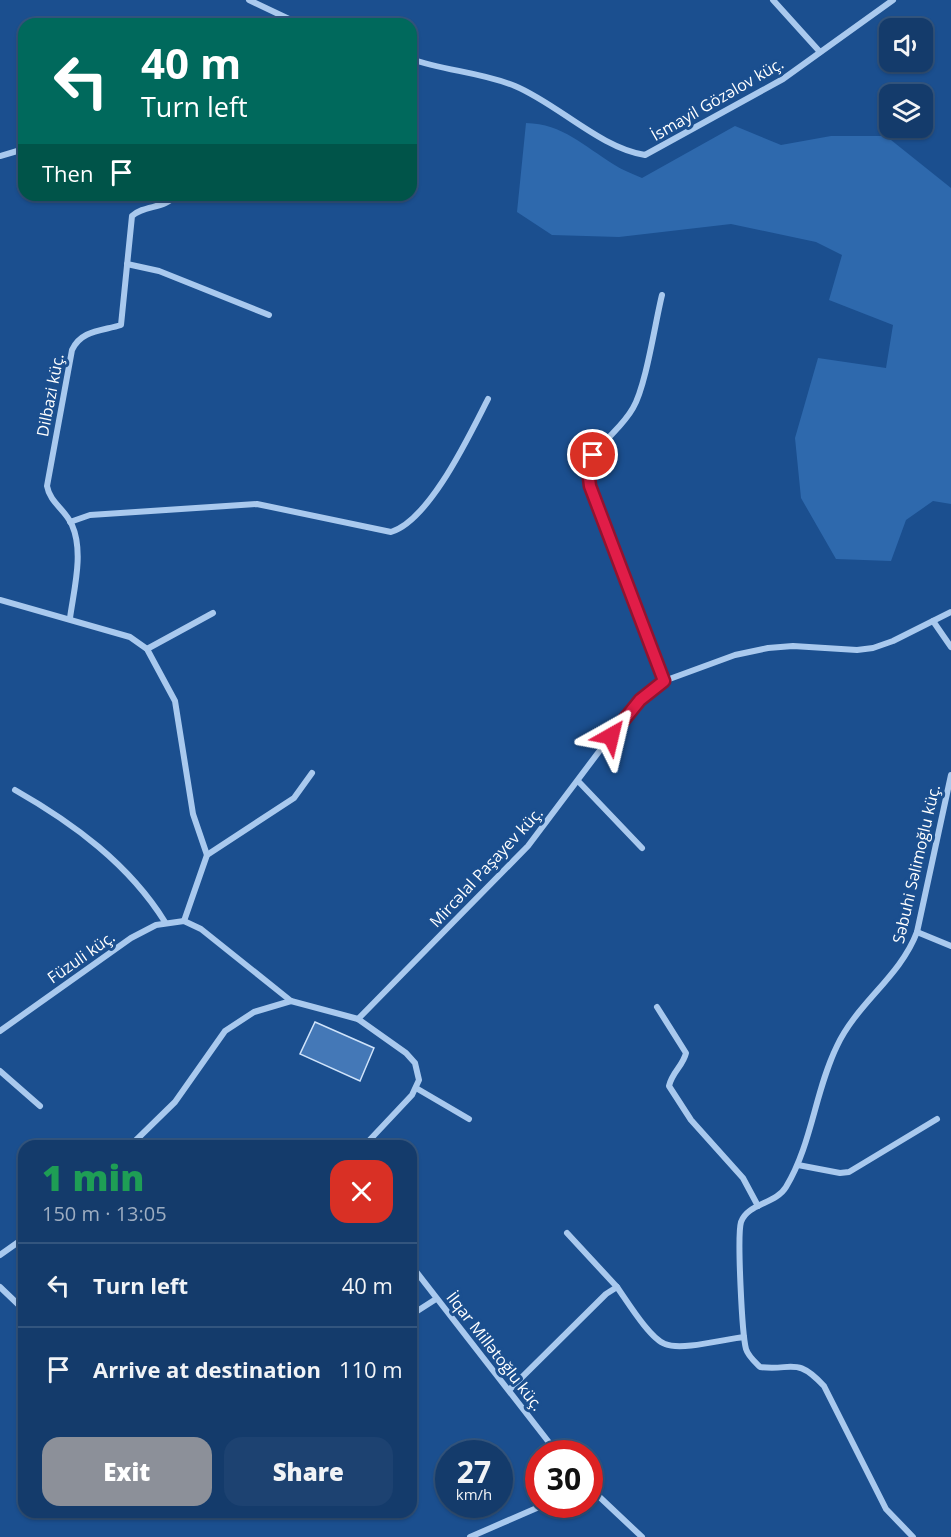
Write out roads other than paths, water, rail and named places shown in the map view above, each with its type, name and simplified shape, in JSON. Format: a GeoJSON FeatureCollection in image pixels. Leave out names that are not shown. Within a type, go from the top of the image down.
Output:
{"type":"FeatureCollection","features":[{"type":"Feature","properties":{"kind":"street"},"geometry":{"type":"LineString","coordinates":[[249,0],[282,18]]}},
{"type":"Feature","properties":{"kind":"street"},"geometry":{"type":"LineString","coordinates":[[773,0],[820,52]]}},
{"type":"Feature","properties":{"kind":"street","name":"İsmayil Gözəlov küç."},"geometry":{"type":"LineString","coordinates":[[417,61],[514,86],[566,113],[609,142],[630,153],[645,155],[783,79],[893,0]]}},
{"type":"Feature","properties":{"kind":"street"},"geometry":{"type":"LineString","coordinates":[[0,156],[18,151]]}},
{"type":"Feature","properties":{"kind":"street","name":"Dilbazi küç."},"geometry":{"type":"LineString","coordinates":[[70,618],[76,554],[75,534],[70,522],[49,496],[47,486],[72,350],[77,340],[83,335],[121,325],[132,216],[136,211],[167,205],[171,201]]}},
{"type":"Feature","properties":{"kind":"street"},"geometry":{"type":"LineString","coordinates":[[127,264],[159,271],[268,315]]}},
{"type":"Feature","properties":{"kind":"street"},"geometry":{"type":"LineString","coordinates":[[662,295],[634,407],[593,455],[588,470],[590,486],[664,681]]}},
{"type":"Feature","properties":{"kind":"street"},"geometry":{"type":"LineString","coordinates":[[70,522],[90,515],[257,504],[391,532],[402,528],[443,482],[488,399]]}},
{"type":"Feature","properties":{"kind":"street"},"geometry":{"type":"LineString","coordinates":[[0,600],[70,618],[130,637],[147,650],[175,701],[193,814],[207,855]]}},
{"type":"Feature","properties":{"kind":"street","name":"Mircəlal Paşayev küç."},"geometry":{"type":"LineString","coordinates":[[358,1019],[528,846],[640,700],[664,681],[735,655],[768,648],[824,646],[857,650],[873,648],[951,612]]}},
{"type":"Feature","properties":{"kind":"street"},"geometry":{"type":"LineString","coordinates":[[147,650],[213,613]]}},
{"type":"Feature","properties":{"kind":"street"},"geometry":{"type":"LineString","coordinates":[[933,621],[951,647]]}},
{"type":"Feature","properties":{"kind":"street"},"geometry":{"type":"LineString","coordinates":[[312,773],[294,798],[207,855],[183,921],[201,929],[291,1001],[358,1019],[406,1053],[415,1063],[419,1080],[416,1088],[369,1140]]}},
{"type":"Feature","properties":{"kind":"street","name":"Səbuhi Səlimoğlu küç."},"geometry":{"type":"LineString","coordinates":[[913,1537],[886,1509],[824,1386],[811,1372],[796,1366],[760,1367],[746,1351],[740,1229],[747,1214],[758,1206],[777,1198],[785,1189],[798,1165],[828,1066],[838,1044],[910,952],[917,932],[951,774]]}},
{"type":"Feature","properties":{"kind":"street"},"geometry":{"type":"LineString","coordinates":[[579,782],[642,848]]}},
{"type":"Feature","properties":{"kind":"street"},"geometry":{"type":"LineString","coordinates":[[15,790],[51,810],[94,843],[123,869],[154,905],[165,922]]}},
{"type":"Feature","properties":{"kind":"street","name":"Füzuli küç."},"geometry":{"type":"LineString","coordinates":[[0,1031],[131,938],[165,922],[183,921]]}},
{"type":"Feature","properties":{"kind":"street"},"geometry":{"type":"LineString","coordinates":[[917,932],[951,946]]}},
{"type":"Feature","properties":{"kind":"street"},"geometry":{"type":"LineString","coordinates":[[136,1140],[175,1102],[225,1030],[254,1012],[291,1001]]}},
{"type":"Feature","properties":{"kind":"street"},"geometry":{"type":"LineString","coordinates":[[657,1007],[686,1053],[684,1062],[671,1075],[669,1086],[691,1120],[743,1178],[758,1206]]}},
{"type":"Feature","properties":{"kind":"street"},"geometry":{"type":"LineString","coordinates":[[0,1071],[40,1107]]}},
{"type":"Feature","properties":{"kind":"street"},"geometry":{"type":"LineString","coordinates":[[416,1088],[469,1119]]}},
{"type":"Feature","properties":{"kind":"street"},"geometry":{"type":"LineString","coordinates":[[798,1165],[840,1173],[849,1172],[937,1119]]}},
{"type":"Feature","properties":{"kind":"street"},"geometry":{"type":"LineString","coordinates":[[567,1233],[617,1287],[655,1337],[665,1345],[681,1346],[744,1337]]}},
{"type":"Feature","properties":{"kind":"street"},"geometry":{"type":"LineString","coordinates":[[0,1255],[18,1242]]}},
{"type":"Feature","properties":{"kind":"street","name":"İlqar Millətoğlu küç."},"geometry":{"type":"LineString","coordinates":[[417,1273],[547,1440]]}},
{"type":"Feature","properties":{"kind":"street"},"geometry":{"type":"LineString","coordinates":[[0,1287],[18,1304]]}},
{"type":"Feature","properties":{"kind":"street"},"geometry":{"type":"LineString","coordinates":[[509,1390],[606,1294],[617,1287]]}},
{"type":"Feature","properties":{"kind":"street"},"geometry":{"type":"LineString","coordinates":[[417,1311],[436,1299]]}},
{"type":"Feature","properties":{"kind":"street"},"geometry":{"type":"LineString","coordinates":[[603,1500],[642,1537]]}},
{"type":"Feature","properties":{"kind":"street"},"geometry":{"type":"LineString","coordinates":[[470,1537],[525,1513]]}}]}
